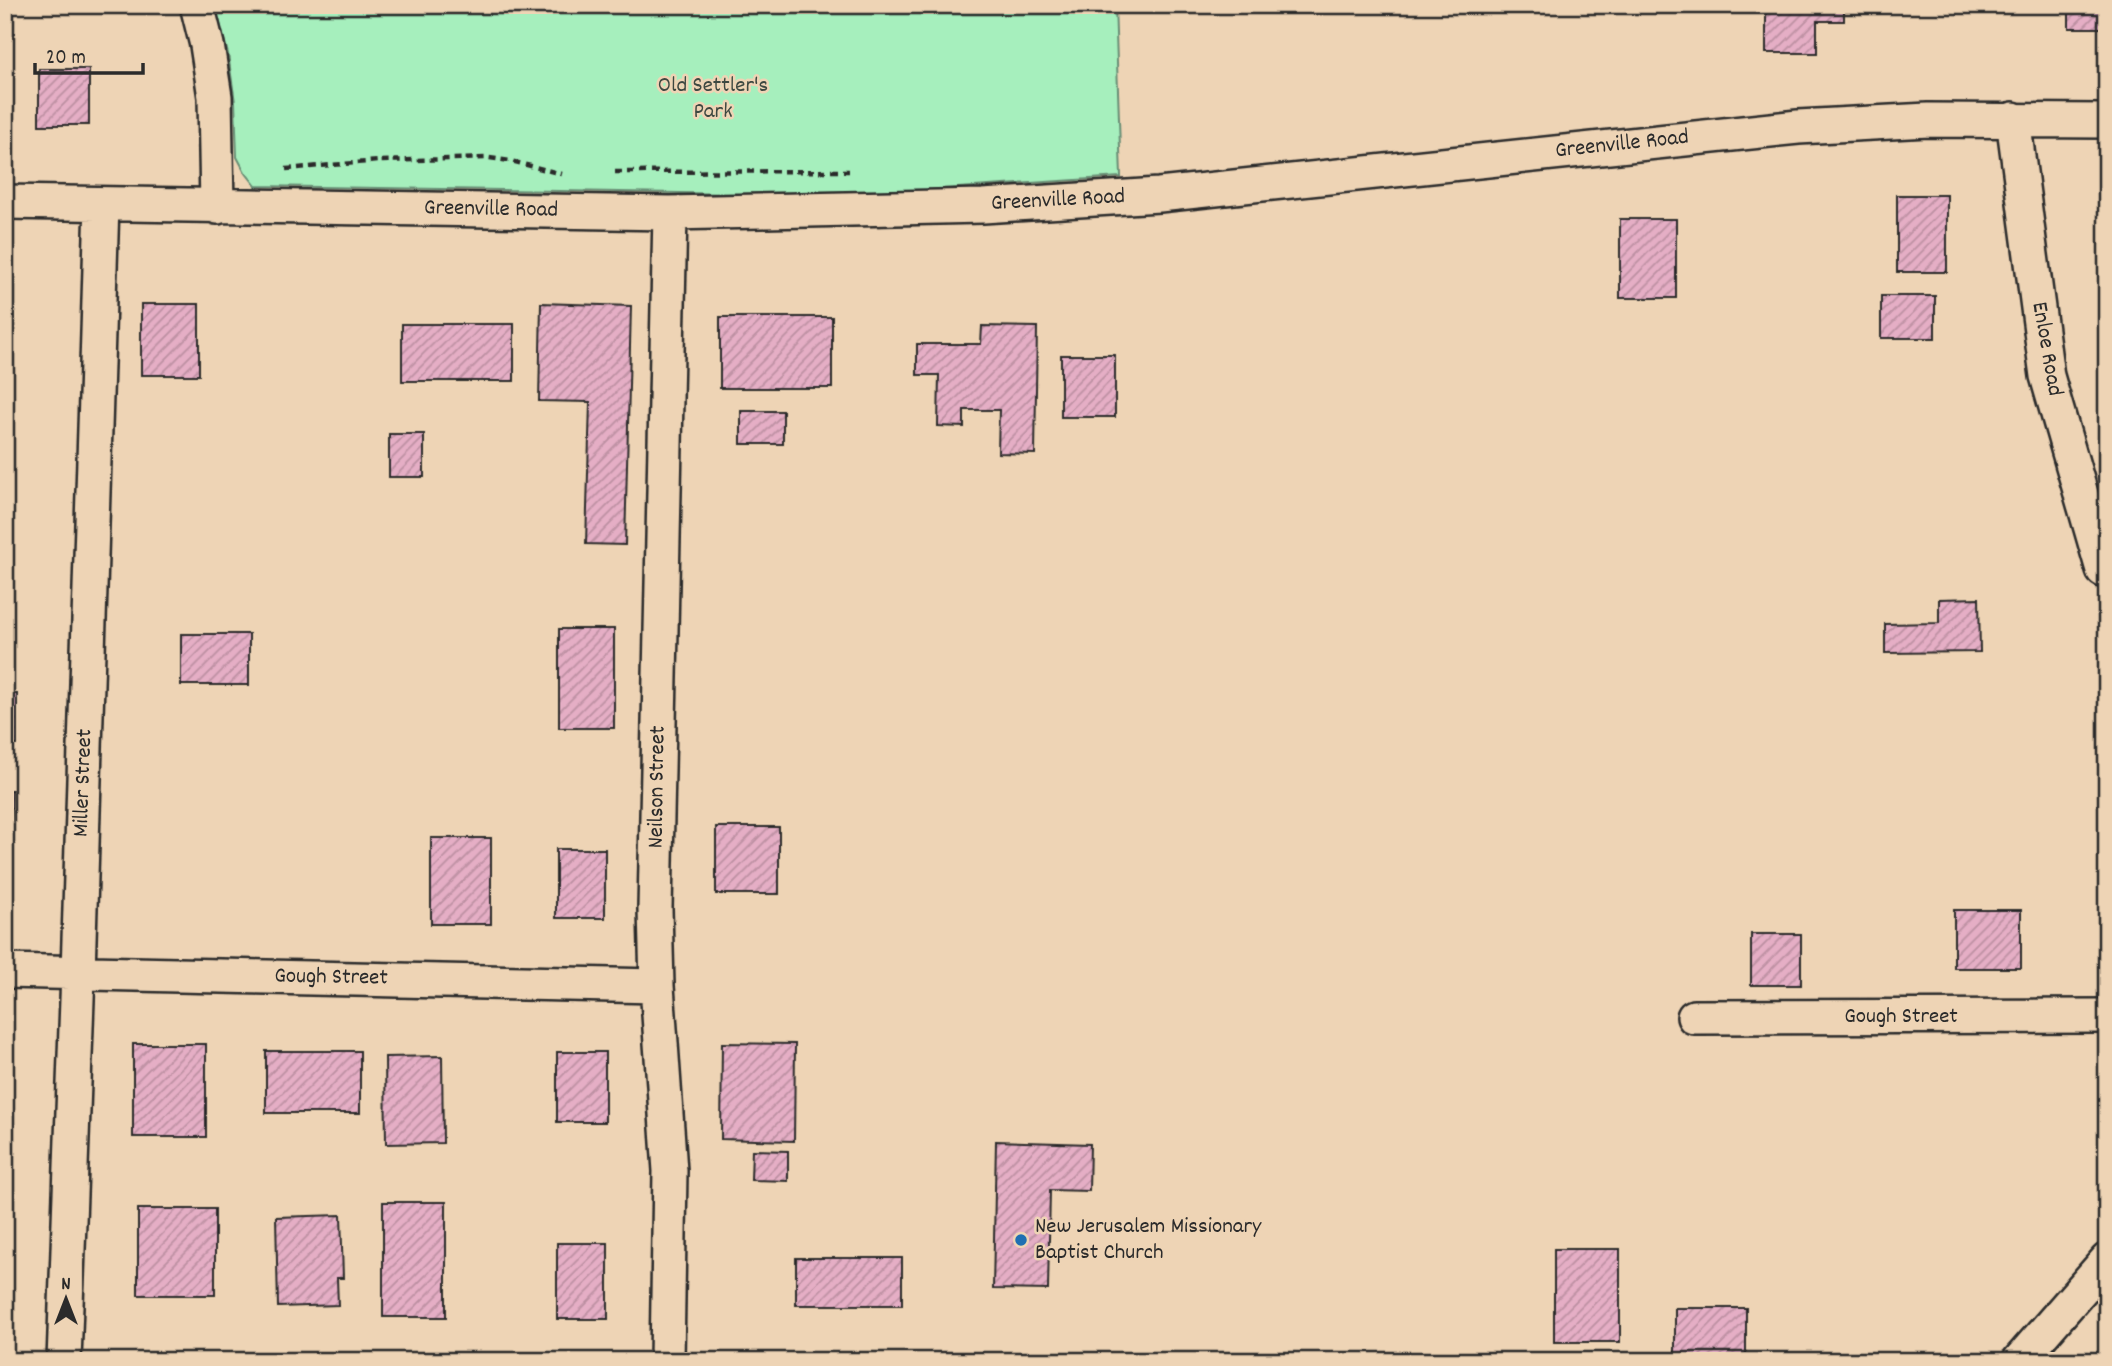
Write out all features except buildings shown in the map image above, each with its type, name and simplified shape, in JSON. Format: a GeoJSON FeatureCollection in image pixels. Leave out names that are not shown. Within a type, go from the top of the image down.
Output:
{"type":"FeatureCollection","features":[{"type":"Feature","properties":{"kind":"street"},"geometry":{"type":"LineString","coordinates":[[197,5],[207,45],[215,97],[217,207]]}},
{"type":"Feature","properties":{"kind":"street","name":"Enloe Road"},"geometry":{"type":"LineString","coordinates":[[2013,119],[2047,376],[2103,569],[2107,572]]}},
{"type":"Feature","properties":{"kind":"street","name":"Greenville Road"},"geometry":{"type":"LineString","coordinates":[[5,202],[670,213],[984,205],[1103,199],[1798,127],[1928,120],[2107,121]]}},
{"type":"Feature","properties":{"kind":"street","name":"Miller Street"},"geometry":{"type":"LineString","coordinates":[[64,1361],[102,204]]}},
{"type":"Feature","properties":{"kind":"street","name":"Neilson Street"},"geometry":{"type":"LineString","coordinates":[[667,1361],[670,1171],[657,986],[655,909],[670,213]]}},
{"type":"Feature","properties":{"kind":"street","name":"Gough Street"},"geometry":{"type":"LineString","coordinates":[[5,971],[657,986]]}},
{"type":"Feature","properties":{"kind":"street","name":"Gough Street"},"geometry":{"type":"LineString","coordinates":[[1695,1017],[2107,1016]]}},
{"type":"Feature","properties":{"kind":"street"},"geometry":{"type":"LineString","coordinates":[[2019,1361],[2107,1260]]}},
{"type":"Feature","properties":{"kind":"path"},"geometry":{"type":"LineString","coordinates":[[277,170],[378,161],[489,158],[562,174]]}},
{"type":"Feature","properties":{"kind":"path"},"geometry":{"type":"LineString","coordinates":[[615,172],[860,171]]}},
{"type":"Feature","properties":{"kind":"green space","name":"Old Settler's Park"},"geometry":{"type":"Polygon","coordinates":[[[215,5],[1115,5],[1121,177],[913,191],[739,194],[256,186],[237,157],[235,102],[228,54],[215,5]]]}},
{"type":"Feature","properties":{"kind":"place","name":"New Jerusalem Missionary Baptist Church"},"geometry":{"type":"Point","coordinates":[1021,1240]}}]}
